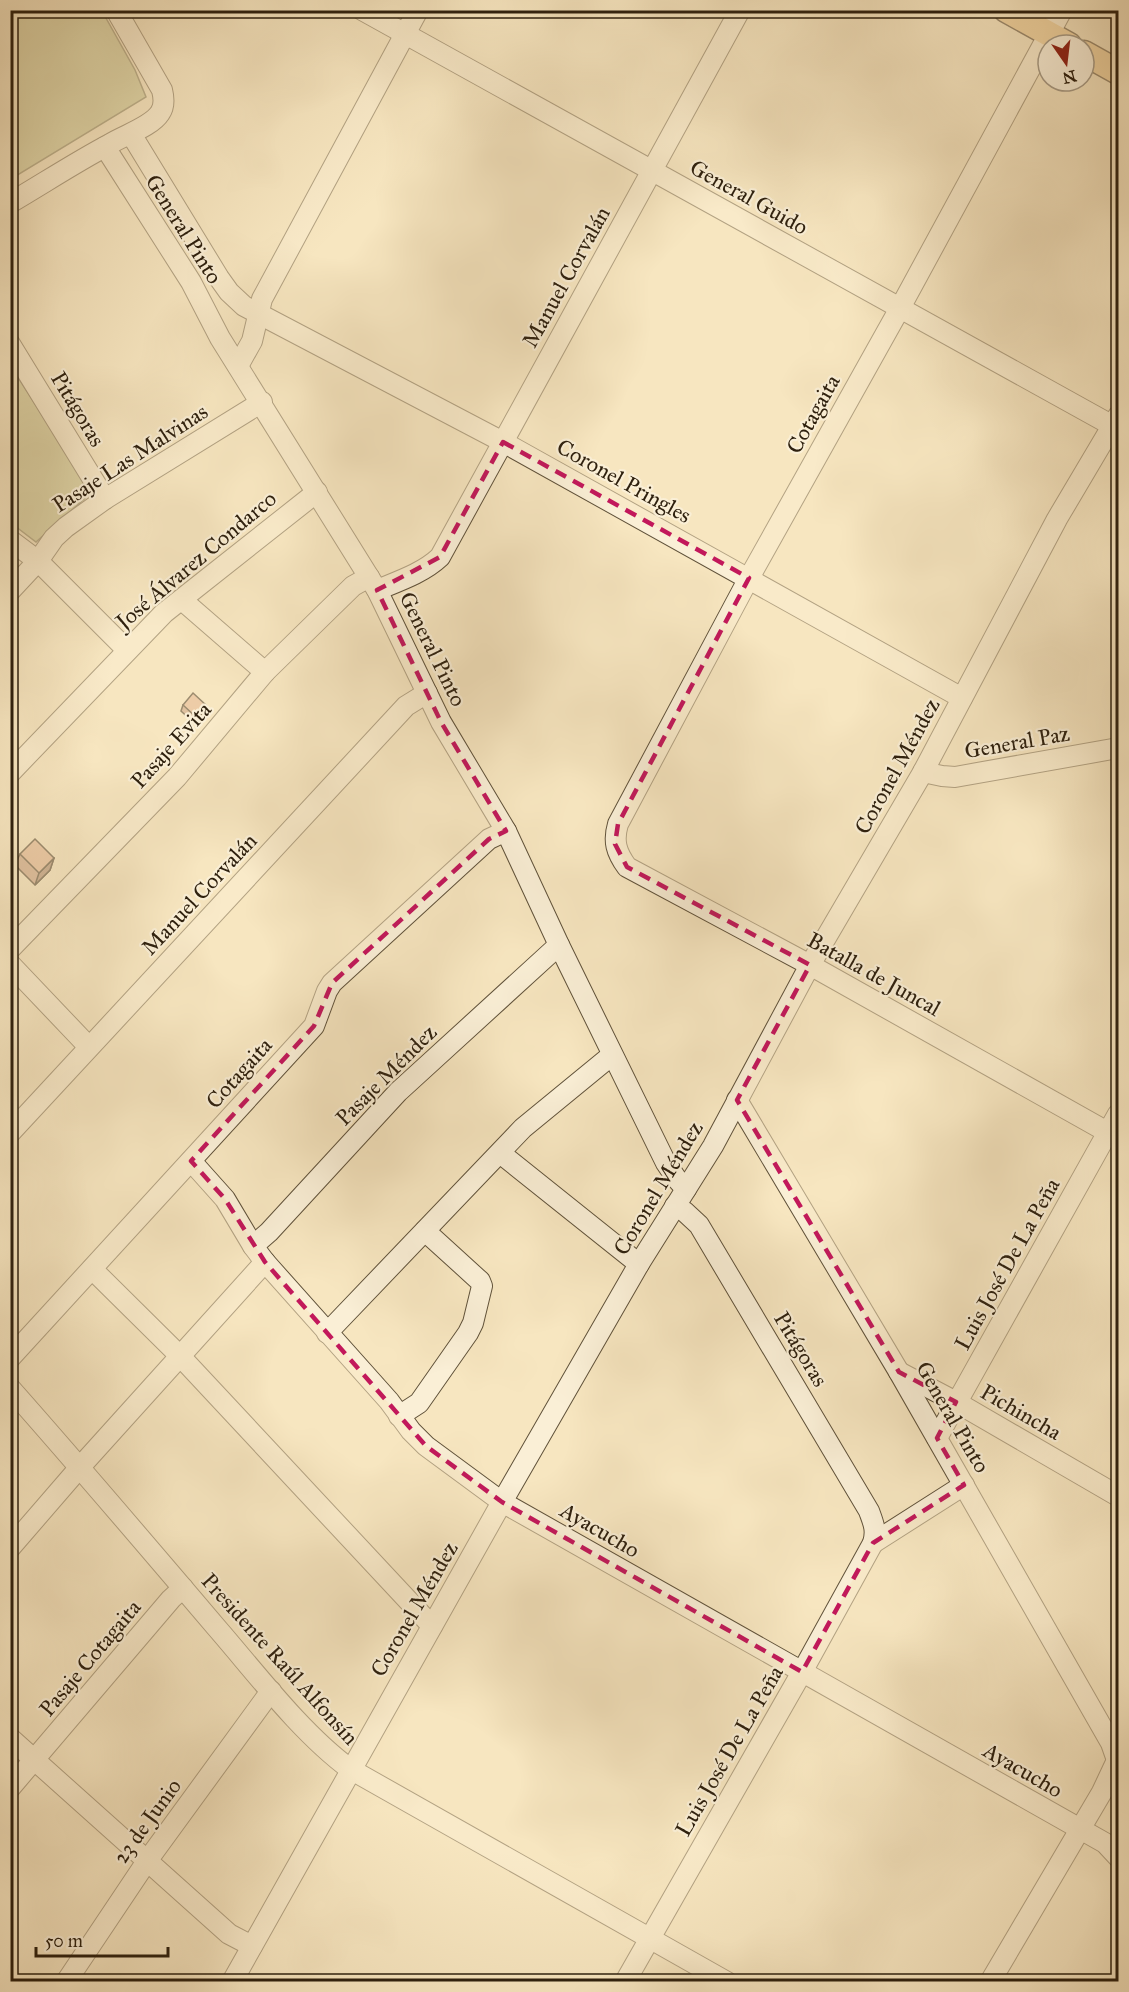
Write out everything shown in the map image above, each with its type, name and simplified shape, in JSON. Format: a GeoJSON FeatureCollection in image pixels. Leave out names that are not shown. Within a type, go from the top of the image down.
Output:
{"type":"FeatureCollection","features":[{"type":"Feature","properties":{"kind":"main road"},"geometry":{"type":"LineString","coordinates":[[1006,10],[1047,33]]}},
{"type":"Feature","properties":{"kind":"main road"},"geometry":{"type":"LineString","coordinates":[[1096,60],[1119,72]]}},
{"type":"Feature","properties":{"kind":"street"},"geometry":{"type":"LineString","coordinates":[[10,203],[131,134],[161,112],[164,100],[162,90],[116,10]]}},
{"type":"Feature","properties":{"kind":"street","name":"General Guido"},"geometry":{"type":"LineString","coordinates":[[362,10],[900,308],[1117,425]]}},
{"type":"Feature","properties":{"kind":"street"},"geometry":{"type":"LineString","coordinates":[[238,366],[252,340],[262,299],[418,10]]}},
{"type":"Feature","properties":{"kind":"street","name":"Manuel Corvalán"},"geometry":{"type":"LineString","coordinates":[[432,565],[440,557],[740,10]]}},
{"type":"Feature","properties":{"kind":"street","name":"Cotagaita"},"geometry":{"type":"LineString","coordinates":[[1060,33],[1062,10]]}},
{"type":"Feature","properties":{"kind":"street","name":"Cotagaita"},"geometry":{"type":"LineString","coordinates":[[615,844],[618,824],[749,578],[900,308],[1036,79]]}},
{"type":"Feature","properties":{"kind":"street","name":"General Pinto"},"geometry":{"type":"LineString","coordinates":[[131,134],[219,278],[229,292],[244,306],[258,314]]}},
{"type":"Feature","properties":{"kind":"street","name":"General Pinto"},"geometry":{"type":"LineString","coordinates":[[105,147],[191,282],[220,338],[262,402],[373,584],[441,722],[506,831],[666,1164],[686,1189]]}},
{"type":"Feature","properties":{"kind":"street","name":"Coronel Pringles"},"geometry":{"type":"LineString","coordinates":[[258,314],[503,442],[962,698]]}},
{"type":"Feature","properties":{"kind":"street","name":"Pitágoras"},"geometry":{"type":"LineString","coordinates":[[10,344],[105,500]]}},
{"type":"Feature","properties":{"kind":"street","name":"Pasaje Las Malvinas"},"geometry":{"type":"LineString","coordinates":[[10,591],[38,561],[60,532],[105,500],[262,402]]}},
{"type":"Feature","properties":{"kind":"street","name":"Coronel Méndez"},"geometry":{"type":"LineString","coordinates":[[232,1982],[502,1502],[639,1264],[713,1146],[810,965],[923,772],[1057,519],[1117,425]]}},
{"type":"Feature","properties":{"kind":"street","name":"José Álvarez Condarco"},"geometry":{"type":"LineString","coordinates":[[10,773],[164,613],[316,492]]}},
{"type":"Feature","properties":{"kind":"street"},"geometry":{"type":"LineString","coordinates":[[10,540],[38,561],[127,650]]}},
{"type":"Feature","properties":{"kind":"street","name":"Pasaje Evita"},"geometry":{"type":"LineString","coordinates":[[10,949],[177,777],[265,672],[353,586],[373,584],[432,565]]}},
{"type":"Feature","properties":{"kind":"street"},"geometry":{"type":"LineString","coordinates":[[182,600],[265,672]]}},
{"type":"Feature","properties":{"kind":"street","name":"Manuel Corvalán"},"geometry":{"type":"LineString","coordinates":[[10,1133],[406,706],[427,693]]}},
{"type":"Feature","properties":{"kind":"street","name":"General Paz"},"geometry":{"type":"LineString","coordinates":[[923,772],[955,777],[1119,748]]}},
{"type":"Feature","properties":{"kind":"street","name":"Cotagaita"},"geometry":{"type":"LineString","coordinates":[[10,1358],[314,1026],[332,983],[489,839],[506,831]]}},
{"type":"Feature","properties":{"kind":"street","name":"Batalla de Juncal"},"geometry":{"type":"LineString","coordinates":[[615,844],[619,856],[627,867],[810,965],[1113,1135]]}},
{"type":"Feature","properties":{"kind":"street","name":"Pasaje Méndez"},"geometry":{"type":"LineString","coordinates":[[10,1548],[180,1356],[259,1254],[269,1232],[398,1092],[559,945]]}},
{"type":"Feature","properties":{"kind":"street"},"geometry":{"type":"LineString","coordinates":[[10,964],[89,1047]]}},
{"type":"Feature","properties":{"kind":"street"},"geometry":{"type":"LineString","coordinates":[[327,1333],[524,1128],[612,1055]]}},
{"type":"Feature","properties":{"kind":"street","name":"General Pinto"},"geometry":{"type":"LineString","coordinates":[[737,1100],[899,1372],[1111,1743],[1118,1760]]}},
{"type":"Feature","properties":{"kind":"street","name":"Luis José De La Peña"},"geometry":{"type":"LineString","coordinates":[[937,1438],[1113,1135],[1119,1114]]}},
{"type":"Feature","properties":{"kind":"street"},"geometry":{"type":"LineString","coordinates":[[500,1153],[639,1264]]}},
{"type":"Feature","properties":{"kind":"street","name":"Ayacucho"},"geometry":{"type":"LineString","coordinates":[[191,1161],[225,1199],[259,1254],[390,1401],[399,1416],[426,1446],[502,1502],[1078,1829]]}},
{"type":"Feature","properties":{"kind":"street","name":"Pitágoras"},"geometry":{"type":"LineString","coordinates":[[675,1206],[699,1225],[869,1511],[874,1534]]}},
{"type":"Feature","properties":{"kind":"street"},"geometry":{"type":"LineString","coordinates":[[399,1416],[419,1403],[468,1333],[473,1323],[482,1286],[480,1281],[425,1231]]}},
{"type":"Feature","properties":{"kind":"street"},"geometry":{"type":"LineString","coordinates":[[92,1269],[180,1356],[432,1626]]}},
{"type":"Feature","properties":{"kind":"street","name":"Pichincha"},"geometry":{"type":"LineString","coordinates":[[899,1372],[957,1402],[1119,1496]]}},
{"type":"Feature","properties":{"kind":"street","name":"Presidente Raúl Alfonsín"},"geometry":{"type":"LineString","coordinates":[[10,1388],[271,1691],[335,1758],[350,1769],[727,1982]]}},
{"type":"Feature","properties":{"kind":"street","name":"Luis José De La Peña"},"geometry":{"type":"LineString","coordinates":[[625,1982],[802,1672],[874,1534],[964,1485]]}},
{"type":"Feature","properties":{"kind":"street","name":"Pasaje Cotagaita"},"geometry":{"type":"LineString","coordinates":[[10,1788],[171,1599],[183,1588]]}},
{"type":"Feature","properties":{"kind":"street","name":"23 de Junio"},"geometry":{"type":"LineString","coordinates":[[66,1982],[147,1861],[271,1691]]}},
{"type":"Feature","properties":{"kind":"street"},"geometry":{"type":"LineString","coordinates":[[10,1738],[229,1934],[252,1946]]}},
{"type":"Feature","properties":{"kind":"street"},"geometry":{"type":"LineString","coordinates":[[990,1982],[1078,1829],[1102,1792],[1118,1760]]}},
{"type":"Feature","properties":{"kind":"street"},"geometry":{"type":"LineString","coordinates":[[1078,1829],[1105,1843],[1119,1857]]}},
{"type":"Feature","properties":{"kind":"highlighted area"},"geometry":{"type":"Polygon","coordinates":[[[503,442],[749,578],[618,824],[615,844],[627,867],[810,965],[737,1100],[899,1372],[956,1402],[937,1438],[964,1485],[873,1543],[802,1672],[502,1502],[426,1446],[265,1262],[225,1199],[191,1161],[314,1026],[332,983],[489,839],[506,831],[441,722],[377,590],[440,557],[503,442]]]}},
{"type":"Feature","properties":{"kind":"green space"},"geometry":{"type":"Polygon","coordinates":[[[11,10],[102,11],[135,70],[146,97],[11,179],[11,10]]]}},
{"type":"Feature","properties":{"kind":"green space"},"geometry":{"type":"Polygon","coordinates":[[[10,365],[92,492],[36,542],[11,523],[10,365]]]}},
{"type":"Feature","properties":{"kind":"building"},"geometry":{"type":"Polygon","coordinates":[[[193,693],[207,706],[196,717],[183,705],[193,693]]]}},
{"type":"Feature","properties":{"kind":"building"},"geometry":{"type":"Polygon","coordinates":[[[35,839],[54,858],[39,873],[20,854],[35,839]]]}}]}
